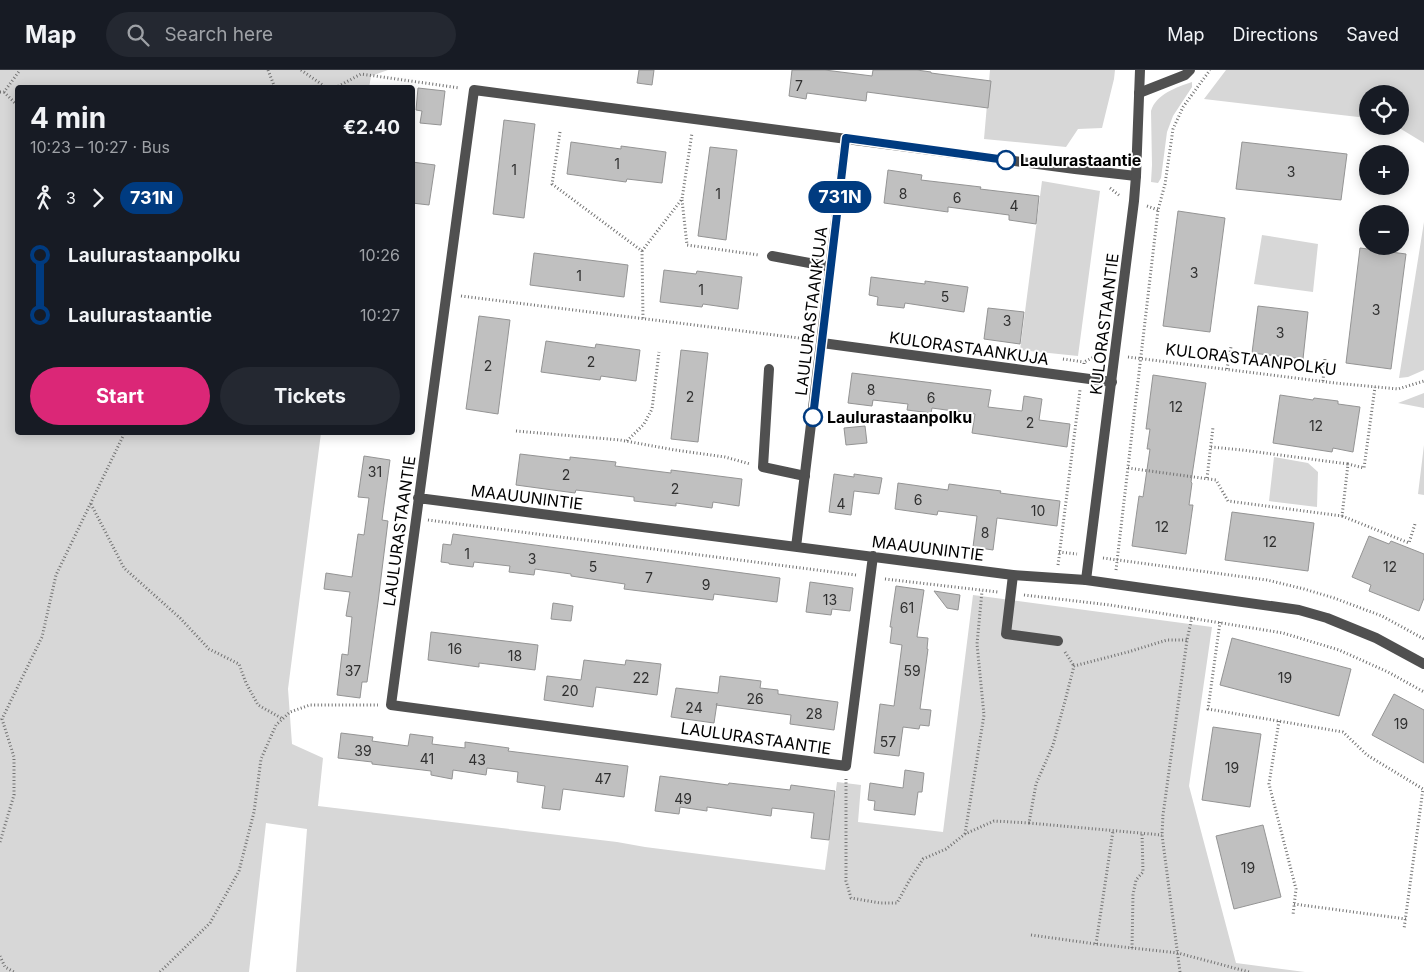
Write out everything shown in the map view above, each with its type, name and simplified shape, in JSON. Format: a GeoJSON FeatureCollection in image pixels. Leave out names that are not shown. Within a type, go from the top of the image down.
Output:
{"type":"FeatureCollection","features":[{"type":"Feature","properties":{"kind":"street","name":"KULORASTAANTIE"},"geometry":{"type":"LineString","coordinates":[[1086,580],[1136,176],[1140,70]]}},
{"type":"Feature","properties":{"kind":"street"},"geometry":{"type":"LineString","coordinates":[[1139,93],[1185,75],[1190,70]]}},
{"type":"Feature","properties":{"kind":"street"},"geometry":{"type":"LineString","coordinates":[[474,90],[1046,166],[1136,176]]}},
{"type":"Feature","properties":{"kind":"street","name":"LAULURASTAANTIE"},"geometry":{"type":"LineString","coordinates":[[474,90],[391,705],[846,766],[873,556]]}},
{"type":"Feature","properties":{"kind":"street","name":"LAULURASTAANKUJA"},"geometry":{"type":"LineString","coordinates":[[796,547],[846,138]]}},
{"type":"Feature","properties":{"kind":"street"},"geometry":{"type":"LineString","coordinates":[[772,256],[831,267]]}},
{"type":"Feature","properties":{"kind":"street","name":"KULORASTAANKUJA"},"geometry":{"type":"LineString","coordinates":[[822,343],[1112,382]]}},
{"type":"Feature","properties":{"kind":"street"},"geometry":{"type":"LineString","coordinates":[[769,369],[763,467],[805,476]]}},
{"type":"Feature","properties":{"kind":"street","name":"MAAUUNINTIE"},"geometry":{"type":"LineString","coordinates":[[418,498],[1013,575],[1114,583],[1299,610],[1327,618],[1376,638],[1424,664]]}},
{"type":"Feature","properties":{"kind":"street"},"geometry":{"type":"LineString","coordinates":[[1013,575],[1006,634],[1058,641]]}},
{"type":"Feature","properties":{"kind":"path"},"geometry":{"type":"LineString","coordinates":[[15,103],[2,92],[20,70]]}},
{"type":"Feature","properties":{"kind":"path"},"geometry":{"type":"LineString","coordinates":[[268,70],[274,85]]}},
{"type":"Feature","properties":{"kind":"path"},"geometry":{"type":"LineString","coordinates":[[301,70],[323,85]]}},
{"type":"Feature","properties":{"kind":"path"},"geometry":{"type":"LineString","coordinates":[[1110,605],[1118,560],[1158,210],[1165,184],[1173,129],[1183,107],[1210,70]]}},
{"type":"Feature","properties":{"kind":"path"},"geometry":{"type":"LineString","coordinates":[[341,85],[361,74],[474,90]]}},
{"type":"Feature","properties":{"kind":"path"},"geometry":{"type":"LineString","coordinates":[[560,132],[552,184],[642,251]]}},
{"type":"Feature","properties":{"kind":"path"},"geometry":{"type":"LineString","coordinates":[[692,132],[682,199],[687,245],[772,256]]}},
{"type":"Feature","properties":{"kind":"path"},"geometry":{"type":"LineString","coordinates":[[1106,186],[1119,195],[1118,201]]}},
{"type":"Feature","properties":{"kind":"path"},"geometry":{"type":"LineString","coordinates":[[643,319],[642,251],[682,199]]}},
{"type":"Feature","properties":{"kind":"path"},"geometry":{"type":"LineString","coordinates":[[445,296],[643,319],[822,343]]}},
{"type":"Feature","properties":{"kind":"path"},"geometry":{"type":"LineString","coordinates":[[1056,578],[1084,362],[1100,354],[1101,344]]}},
{"type":"Feature","properties":{"kind":"path"},"geometry":{"type":"LineString","coordinates":[[1228,369],[1230,347]]}},
{"type":"Feature","properties":{"kind":"path"},"geometry":{"type":"LineString","coordinates":[[627,441],[644,424],[652,409],[659,352]]}},
{"type":"Feature","properties":{"kind":"path","name":"KULORASTAANPOLKU"},"geometry":{"type":"LineString","coordinates":[[1100,354],[1398,389],[1424,381]]}},
{"type":"Feature","properties":{"kind":"path"},"geometry":{"type":"LineString","coordinates":[[1323,381],[1326,359]]}},
{"type":"Feature","properties":{"kind":"path"},"geometry":{"type":"LineString","coordinates":[[1211,447],[1348,464],[1364,468],[1375,387]]}},
{"type":"Feature","properties":{"kind":"path"},"geometry":{"type":"LineString","coordinates":[[1207,478],[1213,427]]}},
{"type":"Feature","properties":{"kind":"path"},"geometry":{"type":"LineString","coordinates":[[516,430],[627,441],[725,457],[763,467]]}},
{"type":"Feature","properties":{"kind":"path"},"geometry":{"type":"LineString","coordinates":[[0,842],[14,795],[14,757],[2,719],[42,637],[56,575],[124,435]]}},
{"type":"Feature","properties":{"kind":"path"},"geometry":{"type":"LineString","coordinates":[[1342,516],[1348,464]]}},
{"type":"Feature","properties":{"kind":"path"},"geometry":{"type":"LineString","coordinates":[[1128,468],[1216,480],[1228,502],[1342,516],[1409,543],[1415,524]]}},
{"type":"Feature","properties":{"kind":"path"},"geometry":{"type":"LineString","coordinates":[[427,520],[430,499]]}},
{"type":"Feature","properties":{"kind":"path"},"geometry":{"type":"LineString","coordinates":[[90,504],[124,568],[180,618],[209,649],[239,664],[246,683],[258,705],[283,719]]}},
{"type":"Feature","properties":{"kind":"path"},"geometry":{"type":"LineString","coordinates":[[415,519],[982,591],[1110,605],[1192,617],[1283,633],[1339,650],[1388,672],[1424,692]]}},
{"type":"Feature","properties":{"kind":"path"},"geometry":{"type":"LineString","coordinates":[[1059,552],[1267,580],[1334,598],[1382,616],[1424,640]]}},
{"type":"Feature","properties":{"kind":"path"},"geometry":{"type":"LineString","coordinates":[[965,834],[984,716],[977,644],[982,591]]}},
{"type":"Feature","properties":{"kind":"path"},"geometry":{"type":"LineString","coordinates":[[1180,972],[1162,835],[1163,815],[1192,617]]}},
{"type":"Feature","properties":{"kind":"path"},"geometry":{"type":"LineString","coordinates":[[1220,622],[1208,709],[1343,732],[1367,755],[1424,789],[1404,930]]}},
{"type":"Feature","properties":{"kind":"path"},"geometry":{"type":"LineString","coordinates":[[1029,823],[1036,784],[1053,744],[1074,666],[1166,640],[1188,640]]}},
{"type":"Feature","properties":{"kind":"path"},"geometry":{"type":"LineString","coordinates":[[160,972],[210,923],[239,871],[254,812],[261,759],[276,725],[290,712],[310,705],[391,705]]}},
{"type":"Feature","properties":{"kind":"path"},"geometry":{"type":"LineString","coordinates":[[1279,721],[1269,784],[1296,889],[1293,915]]}},
{"type":"Feature","properties":{"kind":"path"},"geometry":{"type":"LineString","coordinates":[[846,766],[846,881],[851,898],[880,903],[898,903],[923,859],[946,849],[965,834],[994,821],[1162,835]]}},
{"type":"Feature","properties":{"kind":"path"},"geometry":{"type":"LineString","coordinates":[[1096,944],[1113,831]]}},
{"type":"Feature","properties":{"kind":"path"},"geometry":{"type":"LineString","coordinates":[[1132,948],[1134,888],[1136,880],[1143,872],[1142,833]]}},
{"type":"Feature","properties":{"kind":"path"},"geometry":{"type":"LineString","coordinates":[[1294,904],[1406,919]]}},
{"type":"Feature","properties":{"kind":"path"},"geometry":{"type":"LineString","coordinates":[[1031,935],[1178,953],[1249,972]]}},
{"type":"Feature","properties":{"kind":"path"},"geometry":{"type":"LineString","coordinates":[[0,956],[5,967],[14,972]]}},
{"type":"Feature","properties":{"kind":"shaded area"},"geometry":{"type":"Polygon","coordinates":[[[0,70],[388,70],[371,76],[370,85],[15,85],[15,435],[321,435],[288,689],[292,744],[323,758],[318,806],[617,842],[825,870],[837,782],[861,785],[858,822],[943,832],[973,595],[1212,627],[1189,786],[1236,963],[1305,972],[296,972],[307,829],[266,823],[249,972],[0,972],[0,70]]]}},
{"type":"Feature","properties":{"kind":"shaded area"},"geometry":{"type":"Polygon","coordinates":[[[990,70],[1115,70],[1102,128],[1078,129],[1066,147],[984,139],[990,70]]]}},
{"type":"Feature","properties":{"kind":"shaded area"},"geometry":{"type":"Polygon","coordinates":[[[1226,70],[1424,70],[1424,143],[1409,134],[1409,85],[1359,85],[1359,117],[1204,99],[1226,70]]]}},
{"type":"Feature","properties":{"kind":"shaded area"},"geometry":{"type":"Polygon","coordinates":[[[1192,82],[1192,87],[1173,116],[1167,132],[1161,178],[1158,183],[1151,182],[1151,111],[1157,100],[1162,96],[1192,82]]]}},
{"type":"Feature","properties":{"kind":"shaded area"},"geometry":{"type":"Polygon","coordinates":[[[1042,181],[1100,191],[1078,356],[1020,350],[1042,181]]]}},
{"type":"Feature","properties":{"kind":"shaded area"},"geometry":{"type":"Polygon","coordinates":[[[1424,222],[1424,370],[1408,377],[1399,378],[1424,222]]]}},
{"type":"Feature","properties":{"kind":"shaded area"},"geometry":{"type":"Polygon","coordinates":[[[1262,235],[1318,244],[1313,292],[1254,284],[1262,235]]]}},
{"type":"Feature","properties":{"kind":"shaded area"},"geometry":{"type":"Polygon","coordinates":[[[1424,393],[1424,408],[1398,403],[1424,393]]]}},
{"type":"Feature","properties":{"kind":"shaded area"},"geometry":{"type":"Polygon","coordinates":[[[1424,445],[1424,495],[1418,494],[1424,445]]]}},
{"type":"Feature","properties":{"kind":"shaded area"},"geometry":{"type":"Polygon","coordinates":[[[1274,457],[1308,463],[1318,472],[1317,507],[1269,501],[1274,457]]]}},
{"type":"Feature","properties":{"kind":"building"},"geometry":{"type":"Polygon","coordinates":[[[639,70],[654,70],[652,85],[637,83],[639,70]]]}},
{"type":"Feature","properties":{"kind":"building"},"geometry":{"type":"Polygon","coordinates":[[[792,70],[825,70],[872,76],[873,70],[917,70],[991,81],[988,108],[867,92],[866,101],[807,93],[806,99],[789,96],[792,70]]]}},
{"type":"Feature","properties":{"kind":"building"},"geometry":{"type":"Polygon","coordinates":[[[418,88],[445,91],[441,125],[420,123],[422,111],[416,110],[418,88]]]}},
{"type":"Feature","properties":{"kind":"building"},"geometry":{"type":"Polygon","coordinates":[[[504,120],[535,124],[524,218],[493,214],[504,120]]]}},
{"type":"Feature","properties":{"kind":"building"},"geometry":{"type":"Polygon","coordinates":[[[571,142],[621,149],[621,146],[666,152],[662,183],[627,179],[626,182],[567,174],[571,142]]]}},
{"type":"Feature","properties":{"kind":"building"},"geometry":{"type":"Polygon","coordinates":[[[1242,142],[1347,154],[1341,200],[1236,189],[1242,142]]]}},
{"type":"Feature","properties":{"kind":"building"},"geometry":{"type":"Polygon","coordinates":[[[710,147],[737,150],[726,240],[698,236],[710,147]]]}},
{"type":"Feature","properties":{"kind":"building"},"geometry":{"type":"Polygon","coordinates":[[[415,162],[435,165],[429,205],[415,203],[415,162]]]}},
{"type":"Feature","properties":{"kind":"building"},"geometry":{"type":"Polygon","coordinates":[[[888,170],[922,175],[921,180],[1039,196],[1036,224],[1009,220],[1009,215],[948,207],[948,212],[884,203],[888,170]]]}},
{"type":"Feature","properties":{"kind":"building"},"geometry":{"type":"Polygon","coordinates":[[[1178,211],[1225,218],[1210,332],[1163,326],[1178,211]]]}},
{"type":"Feature","properties":{"kind":"building"},"geometry":{"type":"Polygon","coordinates":[[[534,253],[628,265],[624,297],[530,285],[534,253]]]}},
{"type":"Feature","properties":{"kind":"building"},"geometry":{"type":"Polygon","coordinates":[[[1359,255],[1406,255],[1391,369],[1346,363],[1359,255]]]}},
{"type":"Feature","properties":{"kind":"building"},"geometry":{"type":"Polygon","coordinates":[[[664,270],[696,274],[697,271],[742,277],[738,309],[703,304],[702,307],[660,302],[664,270]]]}},
{"type":"Feature","properties":{"kind":"building"},"geometry":{"type":"Polygon","coordinates":[[[871,277],[925,284],[925,281],[968,287],[964,312],[905,303],[904,308],[877,305],[878,297],[869,295],[871,277]]]}},
{"type":"Feature","properties":{"kind":"building"},"geometry":{"type":"Polygon","coordinates":[[[1258,306],[1308,312],[1303,359],[1252,353],[1258,306]]]}},
{"type":"Feature","properties":{"kind":"building"},"geometry":{"type":"Polygon","coordinates":[[[988,308],[1024,312],[1020,344],[984,339],[988,308]]]}},
{"type":"Feature","properties":{"kind":"building"},"geometry":{"type":"Polygon","coordinates":[[[479,316],[510,320],[498,414],[466,409],[479,316]]]}},
{"type":"Feature","properties":{"kind":"building"},"geometry":{"type":"Polygon","coordinates":[[[546,341],[595,348],[596,344],[640,350],[636,381],[601,376],[600,380],[541,372],[546,341]]]}},
{"type":"Feature","properties":{"kind":"building"},"geometry":{"type":"Polygon","coordinates":[[[681,350],[708,353],[698,442],[671,439],[681,350]]]}},
{"type":"Feature","properties":{"kind":"building"},"geometry":{"type":"Polygon","coordinates":[[[852,373],[991,390],[988,407],[1022,411],[1024,396],[1042,399],[1039,420],[1070,424],[1067,447],[972,433],[975,414],[932,408],[931,413],[907,410],[908,404],[873,400],[872,406],[848,403],[852,373]]]}},
{"type":"Feature","properties":{"kind":"building"},"geometry":{"type":"Polygon","coordinates":[[[1153,375],[1206,383],[1191,482],[1189,505],[1193,505],[1186,554],[1132,546],[1139,496],[1143,497],[1150,449],[1147,449],[1150,429],[1146,429],[1153,375]]]}},
{"type":"Feature","properties":{"kind":"building"},"geometry":{"type":"Polygon","coordinates":[[[1280,395],[1313,400],[1314,398],[1338,401],[1338,404],[1360,407],[1353,452],[1333,448],[1332,452],[1273,443],[1280,395]]]}},
{"type":"Feature","properties":{"kind":"building"},"geometry":{"type":"Polygon","coordinates":[[[865,426],[867,443],[846,445],[844,428],[865,426]]]}},
{"type":"Feature","properties":{"kind":"building"},"geometry":{"type":"Polygon","coordinates":[[[520,454],[570,460],[570,457],[616,462],[615,466],[671,473],[671,470],[742,479],[739,506],[713,502],[712,508],[676,503],[676,506],[634,501],[634,497],[576,490],[575,493],[516,485],[520,454]]]}},
{"type":"Feature","properties":{"kind":"building"},"geometry":{"type":"Polygon","coordinates":[[[364,456],[390,460],[382,520],[388,521],[378,602],[367,682],[362,682],[360,698],[337,695],[342,654],[348,655],[352,617],[346,616],[350,592],[324,589],[326,573],[352,577],[358,534],[364,535],[369,498],[358,497],[364,456]]]}},
{"type":"Feature","properties":{"kind":"building"},"geometry":{"type":"Polygon","coordinates":[[[834,474],[854,477],[854,474],[882,478],[879,494],[854,491],[851,515],[829,512],[834,474]]]}},
{"type":"Feature","properties":{"kind":"building"},"geometry":{"type":"Polygon","coordinates":[[[898,483],[948,490],[949,484],[1060,501],[1057,526],[997,518],[993,550],[973,547],[977,516],[938,511],[937,515],[895,509],[898,483]]]}},
{"type":"Feature","properties":{"kind":"building"},"geometry":{"type":"Polygon","coordinates":[[[1232,512],[1314,523],[1308,571],[1225,560],[1232,512]]]}},
{"type":"Feature","properties":{"kind":"building"},"geometry":{"type":"Polygon","coordinates":[[[453,534],[780,578],[777,602],[714,594],[713,600],[624,589],[625,584],[571,576],[571,574],[535,569],[534,575],[509,572],[510,566],[474,562],[473,567],[441,562],[443,544],[451,545],[453,534]]]}},
{"type":"Feature","properties":{"kind":"building"},"geometry":{"type":"Polygon","coordinates":[[[1369,536],[1389,544],[1391,541],[1424,554],[1424,598],[1419,611],[1369,591],[1371,585],[1352,577],[1369,536]]]}},
{"type":"Feature","properties":{"kind":"building"},"geometry":{"type":"Polygon","coordinates":[[[810,582],[853,588],[850,611],[832,609],[831,615],[806,612],[810,582]]]}},
{"type":"Feature","properties":{"kind":"building"},"geometry":{"type":"Polygon","coordinates":[[[896,586],[924,590],[917,637],[928,638],[928,649],[920,709],[931,710],[929,726],[920,725],[919,729],[903,727],[899,756],[874,753],[880,704],[894,706],[902,645],[890,643],[892,627],[890,627],[896,586]]]}},
{"type":"Feature","properties":{"kind":"building"},"geometry":{"type":"Polygon","coordinates":[[[934,591],[960,595],[958,610],[947,608],[934,591]]]}},
{"type":"Feature","properties":{"kind":"building"},"geometry":{"type":"Polygon","coordinates":[[[553,603],[573,606],[571,621],[551,619],[553,603]]]}},
{"type":"Feature","properties":{"kind":"building"},"geometry":{"type":"Polygon","coordinates":[[[431,632],[538,645],[535,670],[479,663],[479,667],[428,660],[431,632]]]}},
{"type":"Feature","properties":{"kind":"building"},"geometry":{"type":"Polygon","coordinates":[[[1232,638],[1351,669],[1339,716],[1220,685],[1232,638]]]}},
{"type":"Feature","properties":{"kind":"building"},"geometry":{"type":"Polygon","coordinates":[[[584,660],[625,665],[626,660],[661,664],[657,695],[596,687],[593,707],[544,700],[547,676],[581,680],[584,660]]]}},
{"type":"Feature","properties":{"kind":"building"},"geometry":{"type":"Polygon","coordinates":[[[720,676],[761,681],[760,688],[778,690],[778,694],[838,702],[834,730],[790,724],[791,715],[717,705],[714,723],[671,717],[676,688],[718,693],[720,676]]]}},
{"type":"Feature","properties":{"kind":"building"},"geometry":{"type":"Polygon","coordinates":[[[1394,694],[1424,710],[1424,763],[1372,735],[1394,694]]]}},
{"type":"Feature","properties":{"kind":"building"},"geometry":{"type":"Polygon","coordinates":[[[1213,727],[1261,734],[1250,807],[1202,800],[1213,727]]]}},
{"type":"Feature","properties":{"kind":"building"},"geometry":{"type":"Polygon","coordinates":[[[341,733],[373,737],[372,741],[408,746],[410,734],[433,737],[432,744],[465,748],[465,742],[509,748],[508,751],[628,766],[624,797],[563,789],[560,810],[542,808],[545,786],[517,782],[518,772],[487,768],[486,775],[453,770],[452,779],[431,775],[431,771],[338,758],[341,733]]]}},
{"type":"Feature","properties":{"kind":"building"},"geometry":{"type":"Polygon","coordinates":[[[905,770],[924,773],[922,792],[918,792],[915,815],[874,810],[875,801],[868,800],[870,783],[903,788],[905,770]]]}},
{"type":"Feature","properties":{"kind":"building"},"geometry":{"type":"Polygon","coordinates":[[[660,776],[728,785],[729,783],[790,790],[791,785],[835,791],[829,840],[811,838],[814,813],[772,808],[771,816],[707,807],[707,811],[680,807],[679,814],[655,811],[660,776]]]}},
{"type":"Feature","properties":{"kind":"building"},"geometry":{"type":"Polygon","coordinates":[[[1263,825],[1281,897],[1234,909],[1216,836],[1263,825]]]}},
{"type":"Feature","properties":{"kind":"bus line","name":"731N"},"geometry":{"type":"LineString","coordinates":[[813,417],[846,138],[1006,160]]}},
{"type":"Feature","properties":{"kind":"place","name":"Laulurastaantie"},"geometry":{"type":"Point","coordinates":[1006,160]}},
{"type":"Feature","properties":{"kind":"place","name":"Laulurastaanpolku"},"geometry":{"type":"Point","coordinates":[813,417]}}]}
